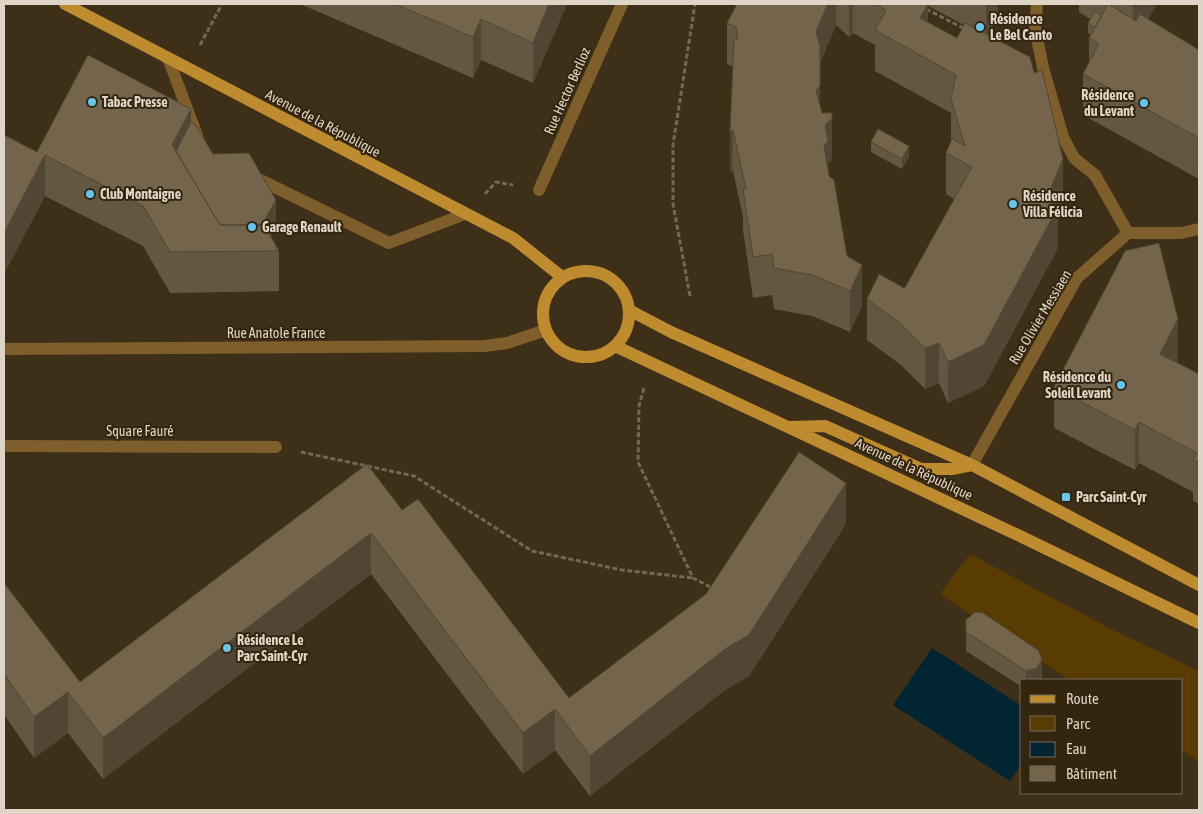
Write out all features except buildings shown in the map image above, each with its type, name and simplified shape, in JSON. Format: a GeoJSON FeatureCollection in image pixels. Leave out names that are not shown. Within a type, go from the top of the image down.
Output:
{"type":"FeatureCollection","features":[{"type":"Feature","properties":{"kind":"main road","name":"Avenue de la République"},"geometry":{"type":"LineString","coordinates":[[64,4],[513,238],[562,277]]}},
{"type":"Feature","properties":{"kind":"main road"},"geometry":{"type":"LineString","coordinates":[[591,270],[605,275],[617,283],[625,296],[629,310],[628,324],[623,336],[614,346],[603,353],[590,357],[576,356],[563,350],[552,341],[546,330],[542,315],[544,301],[551,287],[562,277],[576,272],[591,270]]}},
{"type":"Feature","properties":{"kind":"main road","name":"Avenue de la République"},"geometry":{"type":"LineString","coordinates":[[629,310],[680,336],[972,465],[1199,585]]}},
{"type":"Feature","properties":{"kind":"main road","name":"Avenue de la République"},"geometry":{"type":"LineString","coordinates":[[614,346],[1199,622]]}},
{"type":"Feature","properties":{"kind":"main road"},"geometry":{"type":"LineString","coordinates":[[788,427],[824,426],[921,469],[952,469],[972,465]]}},
{"type":"Feature","properties":{"kind":"street","name":"Rue Hector Berlioz"},"geometry":{"type":"LineString","coordinates":[[539,190],[622,4]]}},
{"type":"Feature","properties":{"kind":"street"},"geometry":{"type":"LineString","coordinates":[[1037,4],[1037,36],[1043,68],[1063,137],[1074,158],[1095,175],[1128,233],[1181,233],[1199,229]]}},
{"type":"Feature","properties":{"kind":"street"},"geometry":{"type":"LineString","coordinates":[[168,58],[204,153]]}},
{"type":"Feature","properties":{"kind":"street"},"geometry":{"type":"LineString","coordinates":[[239,170],[389,243],[465,214]]}},
{"type":"Feature","properties":{"kind":"street","name":"Rue Olivier Messiaen"},"geometry":{"type":"LineString","coordinates":[[972,465],[1077,278],[1128,233]]}},
{"type":"Feature","properties":{"kind":"street","name":"Rue Anatole France"},"geometry":{"type":"LineString","coordinates":[[4,349],[484,346],[507,343],[546,330]]}},
{"type":"Feature","properties":{"kind":"street","name":"Square Fauré"},"geometry":{"type":"LineString","coordinates":[[4,446],[276,447]]}},
{"type":"Feature","properties":{"kind":"path"},"geometry":{"type":"LineString","coordinates":[[210,25],[221,4]]}},
{"type":"Feature","properties":{"kind":"path"},"geometry":{"type":"LineString","coordinates":[[690,296],[673,204],[673,145],[695,4]]}},
{"type":"Feature","properties":{"kind":"path"},"geometry":{"type":"LineString","coordinates":[[925,8],[968,31]]}},
{"type":"Feature","properties":{"kind":"path"},"geometry":{"type":"LineString","coordinates":[[465,214],[496,182],[539,190]]}},
{"type":"Feature","properties":{"kind":"path"},"geometry":{"type":"LineString","coordinates":[[650,363],[639,406],[638,462],[693,578]]}},
{"type":"Feature","properties":{"kind":"path"},"geometry":{"type":"LineString","coordinates":[[276,447],[414,476],[532,551],[622,570],[693,578],[723,593]]}},
{"type":"Feature","properties":{"kind":"green space"},"geometry":{"type":"Polygon","coordinates":[[[970,554],[1113,630],[1199,671],[1199,762],[1183,752],[1183,679],[1068,679],[940,594],[970,554]]]}},
{"type":"Feature","properties":{"kind":"water"},"geometry":{"type":"Polygon","coordinates":[[[932,648],[1020,705],[1020,766],[1010,781],[893,705],[932,648]]]}},
{"type":"Feature","properties":{"kind":"place","name":"Résidence Le Bel Canto"},"geometry":{"type":"Point","coordinates":[980,27]}},
{"type":"Feature","properties":{"kind":"place","name":"Tabac Presse"},"geometry":{"type":"Point","coordinates":[92,102]}},
{"type":"Feature","properties":{"kind":"place","name":"Résidence du Levant"},"geometry":{"type":"Point","coordinates":[1144,103]}},
{"type":"Feature","properties":{"kind":"place","name":"Club Montaigne"},"geometry":{"type":"Point","coordinates":[90,194]}},
{"type":"Feature","properties":{"kind":"place","name":"Résidence Villa Félicia"},"geometry":{"type":"Point","coordinates":[1013,204]}},
{"type":"Feature","properties":{"kind":"place","name":"Garage Renault"},"geometry":{"type":"Point","coordinates":[252,227]}},
{"type":"Feature","properties":{"kind":"place","name":"Résidence du Soleil Levant"},"geometry":{"type":"Point","coordinates":[1121,385]}},
{"type":"Feature","properties":{"kind":"place","name":"Parc Saint-Cyr"},"geometry":{"type":"Point","coordinates":[1066,497]}},
{"type":"Feature","properties":{"kind":"place","name":"Résidence Le Parc Saint-Cyr"},"geometry":{"type":"Point","coordinates":[227,648]}}]}
